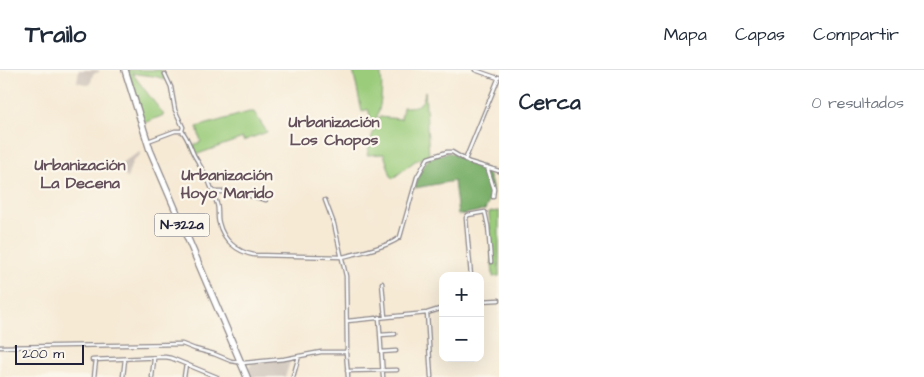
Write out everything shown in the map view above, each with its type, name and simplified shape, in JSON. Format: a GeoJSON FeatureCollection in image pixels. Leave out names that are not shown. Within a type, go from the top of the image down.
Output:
{"type":"FeatureCollection","features":[{"type":"Feature","properties":{"kind":"highway","name":"N-322a"},"geometry":{"type":"LineString","coordinates":[[126,70],[147,142],[248,377]]}},
{"type":"Feature","properties":{"kind":"street"},"geometry":{"type":"LineString","coordinates":[[465,160],[499,78],[475,70]]}},
{"type":"Feature","properties":{"kind":"street"},"geometry":{"type":"LineString","coordinates":[[165,74],[171,87],[172,100],[182,131],[186,134],[194,154],[210,183],[218,207],[219,224],[223,233],[229,242],[245,253],[254,255],[342,257],[372,249],[397,240],[401,233],[417,177],[428,158],[449,152],[465,160],[499,171]]}},
{"type":"Feature","properties":{"kind":"street"},"geometry":{"type":"LineString","coordinates":[[147,142],[175,131],[182,131]]}},
{"type":"Feature","properties":{"kind":"street"},"geometry":{"type":"LineString","coordinates":[[487,168],[494,189],[493,197]]}},
{"type":"Feature","properties":{"kind":"street"},"geometry":{"type":"LineString","coordinates":[[213,192],[235,192],[266,200]]}},
{"type":"Feature","properties":{"kind":"street"},"geometry":{"type":"LineString","coordinates":[[325,200],[334,224],[346,276],[346,352],[348,377]]}},
{"type":"Feature","properties":{"kind":"street"},"geometry":{"type":"LineString","coordinates":[[471,272],[466,218],[468,215],[485,212],[491,262]]}},
{"type":"Feature","properties":{"kind":"street"},"geometry":{"type":"LineString","coordinates":[[382,283],[385,317]]}},
{"type":"Feature","properties":{"kind":"street"},"geometry":{"type":"LineString","coordinates":[[484,301],[499,300]]}},
{"type":"Feature","properties":{"kind":"street"},"geometry":{"type":"LineString","coordinates":[[347,321],[427,313],[439,309]]}},
{"type":"Feature","properties":{"kind":"street"},"geometry":{"type":"LineString","coordinates":[[427,313],[430,377]]}},
{"type":"Feature","properties":{"kind":"street"},"geometry":{"type":"LineString","coordinates":[[379,317],[383,377]]}},
{"type":"Feature","properties":{"kind":"street"},"geometry":{"type":"LineString","coordinates":[[380,335],[395,334]]}},
{"type":"Feature","properties":{"kind":"street"},"geometry":{"type":"LineString","coordinates":[[0,348],[182,344],[241,363],[269,361],[321,352],[346,352]]}},
{"type":"Feature","properties":{"kind":"street"},"geometry":{"type":"LineString","coordinates":[[381,352],[396,351]]}},
{"type":"Feature","properties":{"kind":"street"},"geometry":{"type":"LineString","coordinates":[[293,377],[299,356]]}},
{"type":"Feature","properties":{"kind":"street"},"geometry":{"type":"LineString","coordinates":[[152,377],[154,358]]}},
{"type":"Feature","properties":{"kind":"street"},"geometry":{"type":"LineString","coordinates":[[94,377],[94,360],[154,358],[171,358],[214,376]]}},
{"type":"Feature","properties":{"kind":"street"},"geometry":{"type":"LineString","coordinates":[[123,377],[125,359]]}},
{"type":"Feature","properties":{"kind":"street"},"geometry":{"type":"LineString","coordinates":[[184,377],[186,364]]}},
{"type":"Feature","properties":{"kind":"street"},"geometry":{"type":"LineString","coordinates":[[347,371],[397,370]]}},
{"type":"Feature","properties":{"kind":"shaded area"},"geometry":{"type":"Polygon","coordinates":[[[79,70],[99,70],[99,72],[93,74],[90,85],[77,82],[79,70]]]}},
{"type":"Feature","properties":{"kind":"shaded area"},"geometry":{"type":"Polygon","coordinates":[[[140,152],[140,155],[131,165],[127,179],[119,164],[140,152]]]}},
{"type":"Feature","properties":{"kind":"shaded area"},"geometry":{"type":"Polygon","coordinates":[[[291,359],[285,377],[252,377],[248,369],[252,363],[291,359]]]}},
{"type":"Feature","properties":{"kind":"green space"},"geometry":{"type":"Polygon","coordinates":[[[128,70],[161,70],[165,80],[155,76],[132,73],[164,115],[144,123],[128,70]]]}},
{"type":"Feature","properties":{"kind":"green space"},"geometry":{"type":"Polygon","coordinates":[[[353,70],[380,70],[382,84],[381,99],[373,126],[368,109],[362,112],[353,70]]]}},
{"type":"Feature","properties":{"kind":"green space"},"geometry":{"type":"Polygon","coordinates":[[[425,91],[429,156],[415,161],[392,179],[384,154],[367,155],[374,129],[379,117],[401,119],[403,107],[412,107],[421,103],[425,91]]]}},
{"type":"Feature","properties":{"kind":"green space"},"geometry":{"type":"Polygon","coordinates":[[[254,112],[267,132],[243,141],[243,138],[195,155],[191,146],[201,142],[197,127],[254,112]]]}},
{"type":"Feature","properties":{"kind":"green space"},"geometry":{"type":"Polygon","coordinates":[[[451,153],[486,169],[491,181],[492,193],[485,210],[458,215],[454,181],[415,188],[427,161],[432,157],[451,153]]]}},
{"type":"Feature","properties":{"kind":"green space"},"geometry":{"type":"Polygon","coordinates":[[[499,211],[499,276],[493,277],[489,212],[499,211]]]}},
{"type":"Feature","properties":{"kind":"district","name":"Urbanización Los Chopos"},"geometry":{"type":"Point","coordinates":[334,131]}},
{"type":"Feature","properties":{"kind":"district","name":"Urbanización La Decena"},"geometry":{"type":"Point","coordinates":[80,174]}},
{"type":"Feature","properties":{"kind":"district","name":"Urbanización Hoyo Marido"},"geometry":{"type":"Point","coordinates":[227,184]}}]}
